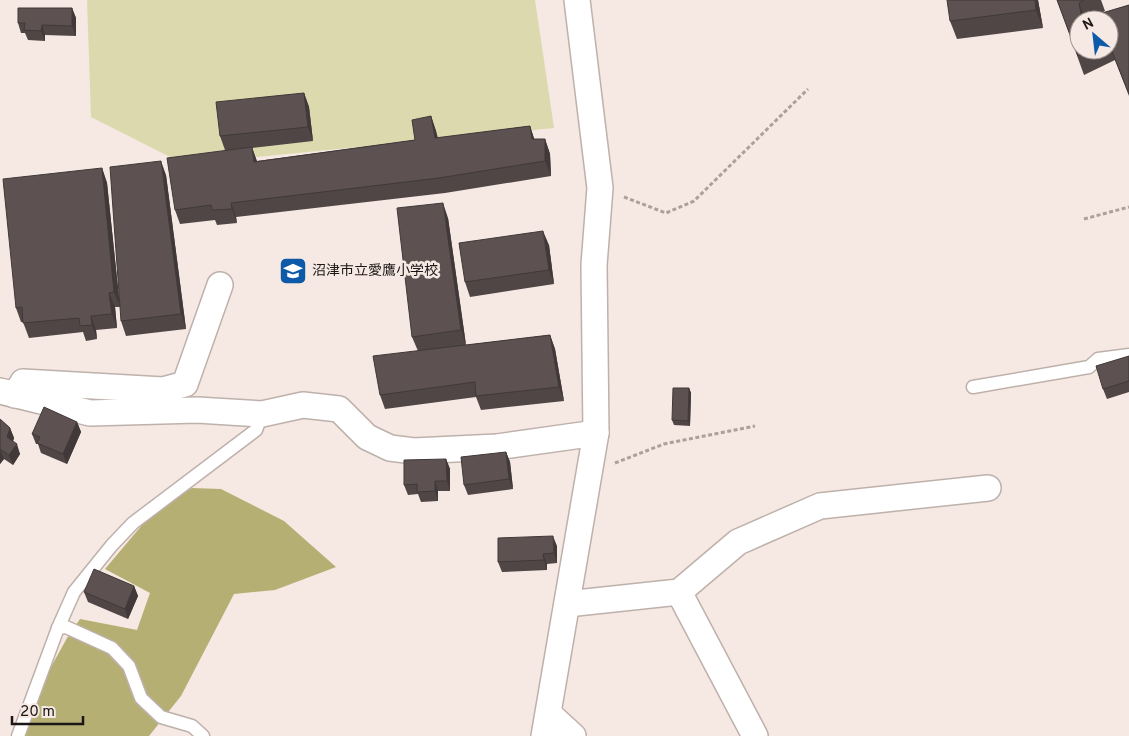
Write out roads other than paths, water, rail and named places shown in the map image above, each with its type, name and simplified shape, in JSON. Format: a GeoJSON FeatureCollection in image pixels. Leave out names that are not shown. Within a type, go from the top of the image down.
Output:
{"type":"FeatureCollection","features":[{"type":"Feature","properties":{"kind":"street"},"geometry":{"type":"LineString","coordinates":[[573,736],[547,725],[566,604],[591,472],[596,433],[594,265],[600,188],[576,0]]}},
{"type":"Feature","properties":{"kind":"street"},"geometry":{"type":"LineString","coordinates":[[8,393],[24,382],[163,390],[185,384],[220,285]]}},
{"type":"Feature","properties":{"kind":"street"},"geometry":{"type":"LineString","coordinates":[[8,393],[90,414],[197,410],[262,414],[303,405],[339,409],[368,437],[390,448],[414,450],[496,447],[596,433]]}},
{"type":"Feature","properties":{"kind":"street"},"geometry":{"type":"LineString","coordinates":[[566,604],[679,592],[738,542],[820,506],[988,488]]}},
{"type":"Feature","properties":{"kind":"street"},"geometry":{"type":"LineString","coordinates":[[679,592],[755,736]]}},
{"type":"Feature","properties":{"kind":"lane"},"geometry":{"type":"LineString","coordinates":[[973,387],[1089,367],[1098,359],[1129,355]]}},
{"type":"Feature","properties":{"kind":"lane"},"geometry":{"type":"LineString","coordinates":[[18,736],[58,628],[74,592],[112,545],[140,517],[256,430],[262,414]]}},
{"type":"Feature","properties":{"kind":"lane"},"geometry":{"type":"LineString","coordinates":[[58,628],[66,627],[112,648],[128,666],[141,698],[154,711],[161,717],[192,726],[203,736]]}},
{"type":"Feature","properties":{"kind":"place","name":"沼津市立愛鷹小学校"},"geometry":{"type":"Point","coordinates":[293,271]}}]}
